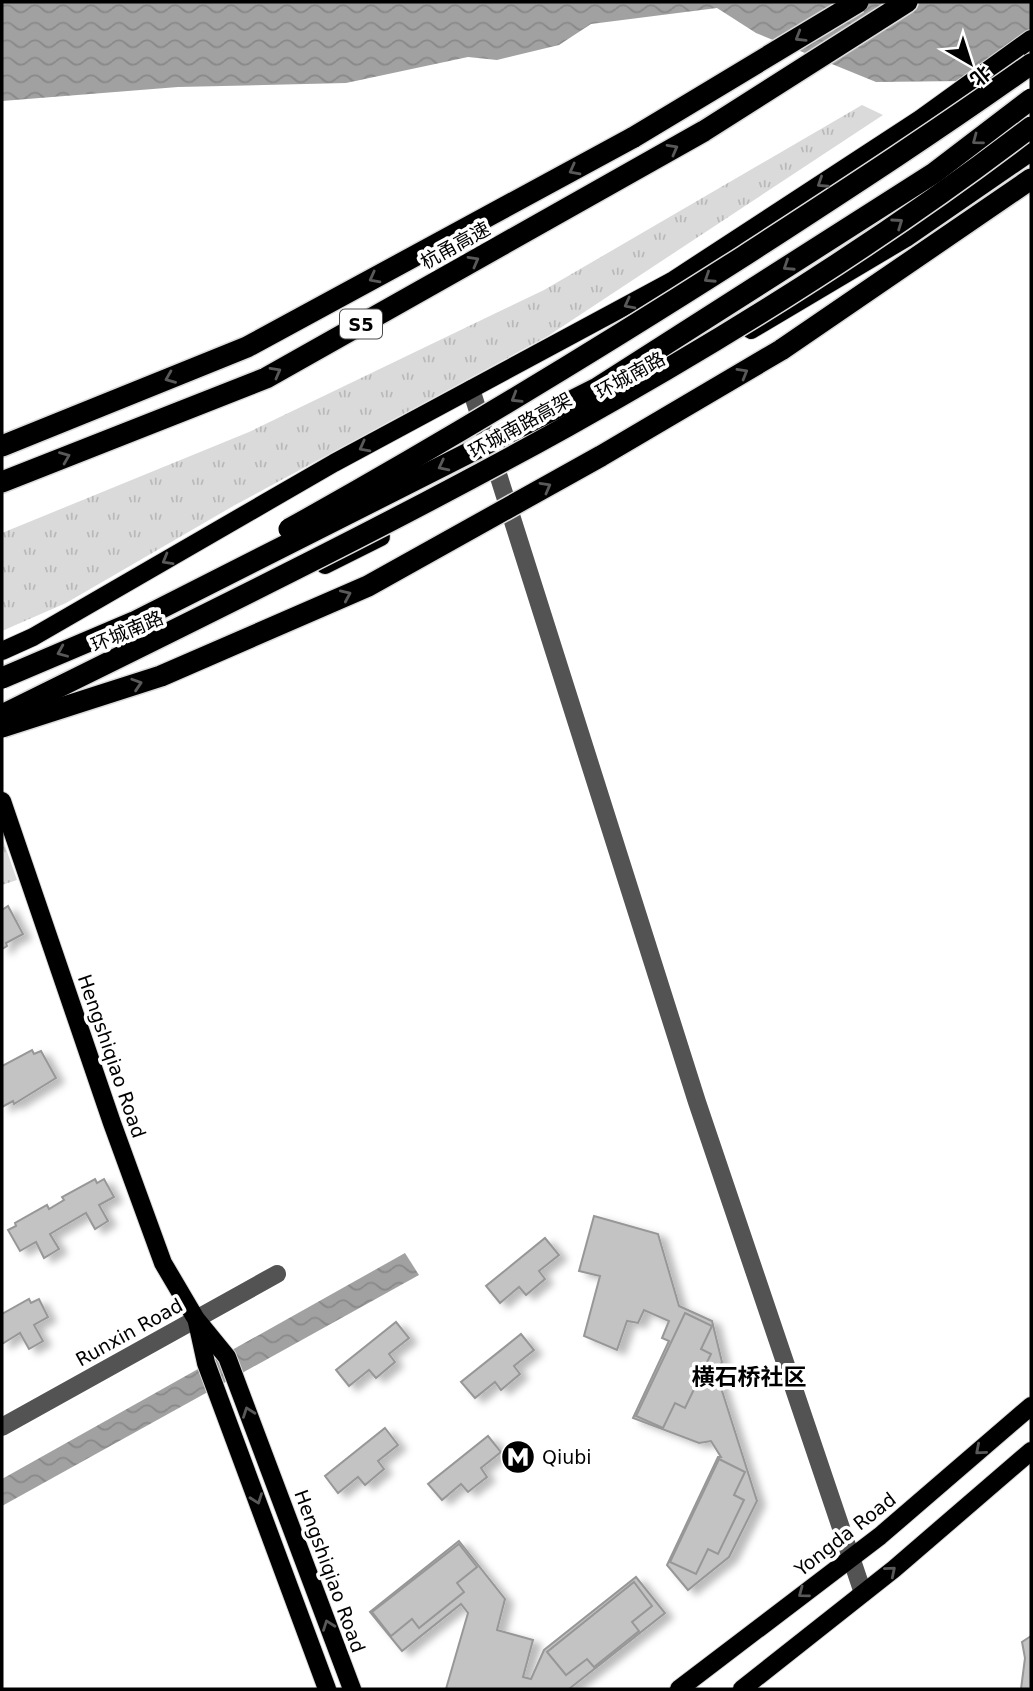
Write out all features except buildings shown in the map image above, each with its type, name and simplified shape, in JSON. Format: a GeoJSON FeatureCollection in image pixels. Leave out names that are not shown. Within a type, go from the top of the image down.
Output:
{"type":"FeatureCollection","features":[{"type":"Feature","properties":{"kind":"highway","name":"杭甬高速"},"geometry":{"type":"LineString","coordinates":[[2,446],[247,347],[635,137],[858,2]]}},
{"type":"Feature","properties":{"kind":"highway","name":"杭甬高速"},"geometry":{"type":"LineString","coordinates":[[2,482],[266,378],[704,131],[907,2]]}},
{"type":"Feature","properties":{"kind":"highway"},"geometry":{"type":"LineString","coordinates":[[134,622],[249,550],[386,475],[604,346],[930,136],[1031,64]]}},
{"type":"Feature","properties":{"kind":"highway","name":"环城南路高架"},"geometry":{"type":"LineString","coordinates":[[2,678],[134,622],[597,388],[934,173],[1031,99]]}},
{"type":"Feature","properties":{"kind":"highway","name":"环城南路高架"},"geometry":{"type":"LineString","coordinates":[[2,715],[372,532],[671,368],[839,265],[1031,127]]}},
{"type":"Feature","properties":{"kind":"highway"},"geometry":{"type":"LineString","coordinates":[[2,727],[161,676],[368,586],[601,456],[781,350],[1031,178]]}},
{"type":"Feature","properties":{"kind":"main road","name":"环城南路"},"geometry":{"type":"LineString","coordinates":[[2,651],[33,637],[334,463],[672,281],[920,119],[1031,39]]}},
{"type":"Feature","properties":{"kind":"main road","name":"环城南路"},"geometry":{"type":"LineString","coordinates":[[2,707],[181,631],[352,553],[697,362],[906,238],[1031,152]]}},
{"type":"Feature","properties":{"kind":"main road","name":"Hengshiqiao Road"},"geometry":{"type":"LineString","coordinates":[[2,801],[163,1263],[196,1319],[227,1357],[352,1689]]}},
{"type":"Feature","properties":{"kind":"main road","name":"Hengshiqiao Road"},"geometry":{"type":"LineString","coordinates":[[196,1319],[206,1363],[327,1689]]}},
{"type":"Feature","properties":{"kind":"main road","name":"Yongda Road"},"geometry":{"type":"LineString","coordinates":[[679,1689],[880,1536],[1031,1406]]}},
{"type":"Feature","properties":{"kind":"main road"},"geometry":{"type":"LineString","coordinates":[[742,1689],[863,1593],[1031,1451]]}},
{"type":"Feature","properties":{"kind":"street"},"geometry":{"type":"LineString","coordinates":[[471,389],[697,1102],[863,1593]]}},
{"type":"Feature","properties":{"kind":"street","name":"Runxin Road"},"geometry":{"type":"LineString","coordinates":[[2,1427],[277,1274]]}},
{"type":"Feature","properties":{"kind":"green space"},"geometry":{"type":"Polygon","coordinates":[[[862,105],[883,115],[548,336],[235,505],[66,603],[2,631],[2,533],[249,432],[544,290],[862,105]]]}},
{"type":"Feature","properties":{"kind":"green space"},"geometry":{"type":"Polygon","coordinates":[[[2,837],[17,880],[2,885],[2,837]]]}},
{"type":"Feature","properties":{"kind":"water"},"geometry":{"type":"Polygon","coordinates":[[[2,2],[1031,2],[1031,77],[876,82],[756,33],[717,8],[591,24],[559,45],[497,60],[468,57],[346,83],[178,87],[2,101],[2,2]]]}},
{"type":"Feature","properties":{"kind":"water"},"geometry":{"type":"Polygon","coordinates":[[[405,1253],[419,1275],[2,1506],[2,1479],[405,1253]]]}},
{"type":"Feature","properties":{"kind":"place","name":"Qiubi"},"geometry":{"type":"Point","coordinates":[518,1457]}},
{"type":"Feature","properties":{"kind":"district","name":"横石桥社区"},"geometry":{"type":"Point","coordinates":[749,1377]}}]}
